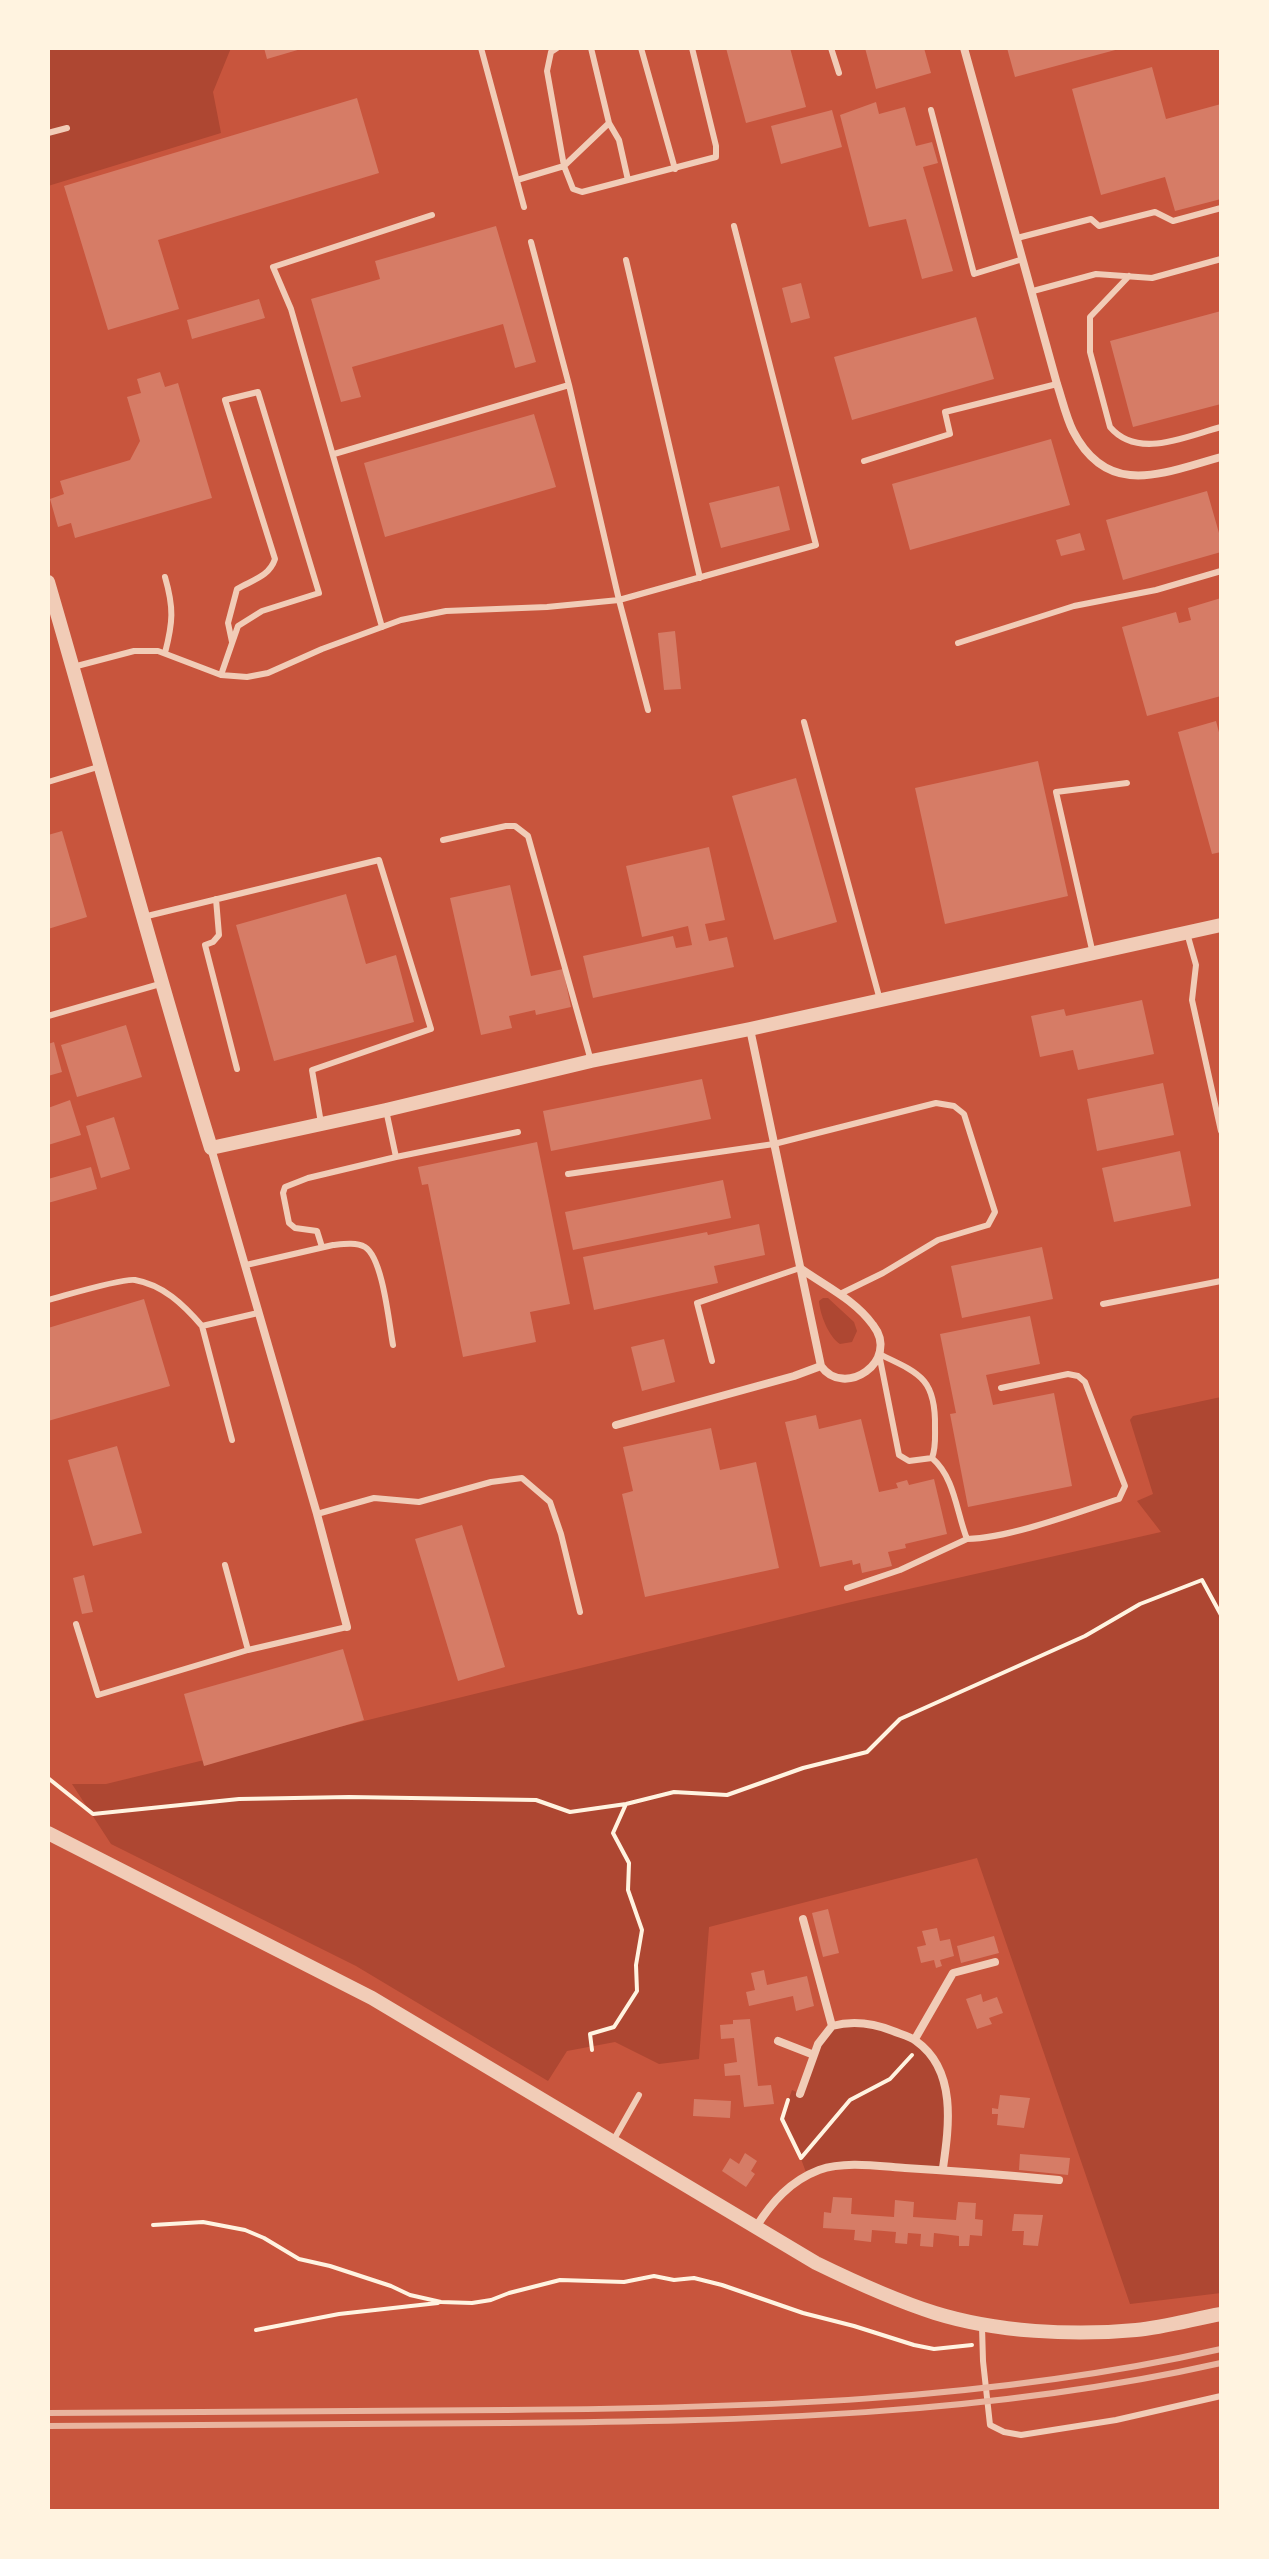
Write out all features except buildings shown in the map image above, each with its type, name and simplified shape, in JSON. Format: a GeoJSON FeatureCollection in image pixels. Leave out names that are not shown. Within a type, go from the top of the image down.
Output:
{"type":"FeatureCollection","features":[{"type":"Feature","properties":{"kind":"street"},"geometry":{"type":"LineString","coordinates":[[964,48],[1057,384],[1082,447],[1111,472],[1132,476],[1156,475],[1221,457]]}},
{"type":"Feature","properties":{"kind":"street"},"geometry":{"type":"LineString","coordinates":[[48,582],[161,983],[246,1265],[347,1627]]}},
{"type":"Feature","properties":{"kind":"street"},"geometry":{"type":"LineString","coordinates":[[211,1148],[591,1061],[1221,925]]}},
{"type":"Feature","properties":{"kind":"street"},"geometry":{"type":"LineString","coordinates":[[750,1029],[800,1268],[821,1366],[834,1377],[855,1377],[873,1366],[881,1348],[878,1331],[862,1312],[840,1294],[800,1268]]}},
{"type":"Feature","properties":{"kind":"street"},"geometry":{"type":"LineString","coordinates":[[616,1425],[821,1366]]}},
{"type":"Feature","properties":{"kind":"street"},"geometry":{"type":"LineString","coordinates":[[48,1833],[372,1998],[816,2263],[874,2290],[937,2314],[1057,2332],[1139,2329],[1221,2314]]}},
{"type":"Feature","properties":{"kind":"street"},"geometry":{"type":"LineString","coordinates":[[803,1919],[832,2026]]}},
{"type":"Feature","properties":{"kind":"street"},"geometry":{"type":"LineString","coordinates":[[918,2042],[953,1973],[995,1962]]}},
{"type":"Feature","properties":{"kind":"street"},"geometry":{"type":"LineString","coordinates":[[800,2094],[818,2044],[832,2026],[852,2022],[876,2025],[918,2042],[935,2061],[948,2099],[949,2127],[943,2168]]}},
{"type":"Feature","properties":{"kind":"street"},"geometry":{"type":"LineString","coordinates":[[778,2041],[814,2055]]}},
{"type":"Feature","properties":{"kind":"street"},"geometry":{"type":"LineString","coordinates":[[756,2227],[781,2193],[807,2175],[833,2166],[943,2168],[1059,2180]]}},
{"type":"Feature","properties":{"kind":"lane"},"geometry":{"type":"LineString","coordinates":[[481,48],[524,207]]}},
{"type":"Feature","properties":{"kind":"lane"},"geometry":{"type":"LineString","coordinates":[[557,48],[551,52],[547,71],[564,166],[573,189],[582,192],[716,157],[692,48]]}},
{"type":"Feature","properties":{"kind":"lane"},"geometry":{"type":"LineString","coordinates":[[591,48],[609,123],[619,140],[628,180]]}},
{"type":"Feature","properties":{"kind":"lane"},"geometry":{"type":"LineString","coordinates":[[641,48],[675,169]]}},
{"type":"Feature","properties":{"kind":"lane"},"geometry":{"type":"LineString","coordinates":[[831,48],[839,73]]}},
{"type":"Feature","properties":{"kind":"lane"},"geometry":{"type":"LineString","coordinates":[[931,110],[974,274],[1023,259]]}},
{"type":"Feature","properties":{"kind":"lane"},"geometry":{"type":"LineString","coordinates":[[517,180],[564,166],[609,123]]}},
{"type":"Feature","properties":{"kind":"lane"},"geometry":{"type":"LineString","coordinates":[[48,133],[67,128]]}},
{"type":"Feature","properties":{"kind":"lane"},"geometry":{"type":"LineString","coordinates":[[1017,238],[1091,219],[1099,226],[1155,212],[1173,221],[1221,208]]}},
{"type":"Feature","properties":{"kind":"lane"},"geometry":{"type":"LineString","coordinates":[[382,627],[291,309],[273,267],[432,215]]}},
{"type":"Feature","properties":{"kind":"lane"},"geometry":{"type":"LineString","coordinates":[[73,667],[134,651],[165,653],[221,675],[247,677],[268,673],[382,627],[446,611],[547,607],[619,600],[816,545],[734,226]]}},
{"type":"Feature","properties":{"kind":"lane"},"geometry":{"type":"LineString","coordinates":[[531,242],[648,710]]}},
{"type":"Feature","properties":{"kind":"lane"},"geometry":{"type":"LineString","coordinates":[[1033,291],[1096,274],[1152,278],[1221,259]]}},
{"type":"Feature","properties":{"kind":"lane"},"geometry":{"type":"LineString","coordinates":[[626,260],[700,578]]}},
{"type":"Feature","properties":{"kind":"lane"},"geometry":{"type":"LineString","coordinates":[[1129,276],[1090,317],[1090,352],[1110,427],[1118,436],[1133,444],[1150,445],[1221,427]]}},
{"type":"Feature","properties":{"kind":"lane"},"geometry":{"type":"LineString","coordinates":[[864,461],[950,434],[945,412],[1057,384]]}},
{"type":"Feature","properties":{"kind":"lane"},"geometry":{"type":"LineString","coordinates":[[334,454],[569,385]]}},
{"type":"Feature","properties":{"kind":"lane"},"geometry":{"type":"LineString","coordinates":[[221,675],[238,626],[248,618],[319,593],[258,392],[225,400],[275,559],[266,574],[237,589],[228,623],[232,642]]}},
{"type":"Feature","properties":{"kind":"lane"},"geometry":{"type":"LineString","coordinates":[[958,643],[1074,606],[1156,590],[1221,571]]}},
{"type":"Feature","properties":{"kind":"lane"},"geometry":{"type":"LineString","coordinates":[[165,577],[173,623],[165,653]]}},
{"type":"Feature","properties":{"kind":"lane"},"geometry":{"type":"LineString","coordinates":[[804,722],[880,1000]]}},
{"type":"Feature","properties":{"kind":"lane"},"geometry":{"type":"LineString","coordinates":[[48,782],[102,766]]}},
{"type":"Feature","properties":{"kind":"lane"},"geometry":{"type":"LineString","coordinates":[[1093,954],[1056,792],[1127,783]]}},
{"type":"Feature","properties":{"kind":"lane"},"geometry":{"type":"LineString","coordinates":[[443,840],[506,826],[515,826],[528,836],[591,1061]]}},
{"type":"Feature","properties":{"kind":"lane"},"geometry":{"type":"LineString","coordinates":[[143,917],[379,860],[431,1029],[312,1070],[321,1124]]}},
{"type":"Feature","properties":{"kind":"lane"},"geometry":{"type":"LineString","coordinates":[[216,899],[219,935],[205,945],[237,1069]]}},
{"type":"Feature","properties":{"kind":"lane"},"geometry":{"type":"LineString","coordinates":[[1187,933],[1196,965],[1192,1000],[1221,1131]]}},
{"type":"Feature","properties":{"kind":"lane"},"geometry":{"type":"LineString","coordinates":[[48,1016],[161,983]]}},
{"type":"Feature","properties":{"kind":"lane"},"geometry":{"type":"LineString","coordinates":[[568,1174],[774,1144],[936,1103],[954,1106],[964,1114],[995,1212],[993,1219],[988,1225],[938,1240],[840,1294]]}},
{"type":"Feature","properties":{"kind":"lane"},"geometry":{"type":"LineString","coordinates":[[386,1110],[396,1157]]}},
{"type":"Feature","properties":{"kind":"lane"},"geometry":{"type":"LineString","coordinates":[[322,1247],[317,1231],[295,1228],[289,1223],[283,1193],[285,1187],[308,1178],[396,1157],[518,1132]]}},
{"type":"Feature","properties":{"kind":"lane"},"geometry":{"type":"LineString","coordinates":[[246,1265],[322,1247],[358,1244],[370,1251],[381,1278],[393,1345]]}},
{"type":"Feature","properties":{"kind":"lane"},"geometry":{"type":"LineString","coordinates":[[712,1361],[697,1303],[800,1268]]}},
{"type":"Feature","properties":{"kind":"lane"},"geometry":{"type":"LineString","coordinates":[[48,1300],[132,1279],[160,1289],[184,1305],[202,1326],[232,1440]]}},
{"type":"Feature","properties":{"kind":"lane"},"geometry":{"type":"LineString","coordinates":[[1103,1304],[1221,1281]]}},
{"type":"Feature","properties":{"kind":"lane"},"geometry":{"type":"LineString","coordinates":[[202,1326],[258,1313]]}},
{"type":"Feature","properties":{"kind":"lane"},"geometry":{"type":"LineString","coordinates":[[879,1354],[916,1373],[928,1385],[933,1395],[935,1413],[932,1458]]}},
{"type":"Feature","properties":{"kind":"lane"},"geometry":{"type":"LineString","coordinates":[[879,1354],[899,1455],[909,1461],[932,1458],[943,1468],[967,1539]]}},
{"type":"Feature","properties":{"kind":"lane"},"geometry":{"type":"LineString","coordinates":[[847,1588],[900,1570],[967,1539],[1015,1530],[1119,1499],[1125,1486],[1085,1382],[1078,1376],[1068,1374],[1001,1388]]}},
{"type":"Feature","properties":{"kind":"lane"},"geometry":{"type":"LineString","coordinates":[[317,1514],[374,1498],[419,1502],[491,1482],[522,1478],[550,1502],[580,1612]]}},
{"type":"Feature","properties":{"kind":"lane"},"geometry":{"type":"LineString","coordinates":[[225,1565],[248,1650]]}},
{"type":"Feature","properties":{"kind":"lane"},"geometry":{"type":"LineString","coordinates":[[76,1624],[98,1695],[248,1650],[347,1627]]}},
{"type":"Feature","properties":{"kind":"lane"},"geometry":{"type":"LineString","coordinates":[[613,2141],[639,2095]]}},
{"type":"Feature","properties":{"kind":"lane"},"geometry":{"type":"LineString","coordinates":[[982,2323],[990,2425],[1004,2432],[1021,2435],[1116,2420],[1221,2396]]}},
{"type":"Feature","properties":{"kind":"path"},"geometry":{"type":"LineString","coordinates":[[48,1778],[93,1814],[239,1799],[349,1797],[536,1800],[570,1812],[626,1804],[674,1792],[727,1795],[803,1768],[867,1752],[900,1719],[1085,1636],[1140,1604],[1202,1580],[1221,1615]]}},
{"type":"Feature","properties":{"kind":"path"},"geometry":{"type":"LineString","coordinates":[[592,2050],[590,2034],[614,2027],[637,1991],[636,1965],[642,1930],[628,1890],[629,1863],[613,1833],[626,1804]]}},
{"type":"Feature","properties":{"kind":"path"},"geometry":{"type":"LineString","coordinates":[[801,2158],[850,2100],[890,2079],[918,2042]]}},
{"type":"Feature","properties":{"kind":"path"},"geometry":{"type":"LineString","coordinates":[[785,2109],[782,2119],[807,2175]]}},
{"type":"Feature","properties":{"kind":"path"},"geometry":{"type":"LineString","coordinates":[[153,2225],[203,2222],[245,2230],[299,2259],[441,2302]]}},
{"type":"Feature","properties":{"kind":"path"},"geometry":{"type":"LineString","coordinates":[[256,2330],[339,2314],[441,2302],[491,2300],[560,2280],[624,2282],[654,2276],[674,2280],[694,2278],[722,2285],[803,2313],[914,2345],[947,2349],[982,2343]]}},
{"type":"Feature","properties":{"kind":"shaded area"},"geometry":{"type":"Polygon","coordinates":[[[48,48],[231,48],[213,92],[221,133],[48,186],[48,48]]]}},
{"type":"Feature","properties":{"kind":"shaded area"},"geometry":{"type":"Polygon","coordinates":[[[828,1298],[854,1322],[857,1331],[852,1342],[840,1344],[832,1336],[821,1313],[819,1301],[828,1298]]]}},
{"type":"Feature","properties":{"kind":"shaded area"},"geometry":{"type":"Polygon","coordinates":[[[1221,1397],[1221,2293],[1130,2304],[977,1858],[709,1927],[699,2059],[659,2064],[615,2042],[567,2051],[548,2081],[356,1966],[111,1844],[72,1784],[106,1784],[847,1603],[1161,1532],[1137,1501],[1153,1494],[1130,1420],[1133,1416],[1221,1397]]]}},
{"type":"Feature","properties":{"kind":"shaded area"},"geometry":{"type":"Polygon","coordinates":[[[852,2022],[915,2039],[935,2061],[948,2099],[943,2168],[860,2165],[807,2175],[782,2119],[792,2090],[799,2093],[818,2044],[832,2026],[852,2022]]]}},
{"type":"Feature","properties":{"kind":"railway"},"geometry":{"type":"LineString","coordinates":[[48,2413],[597,2409],[776,2404],[866,2399],[1044,2381],[1221,2349]]}},
{"type":"Feature","properties":{"kind":"railway"},"geometry":{"type":"LineString","coordinates":[[48,2426],[597,2422],[776,2417],[955,2405],[1133,2381],[1221,2363]]}}]}
